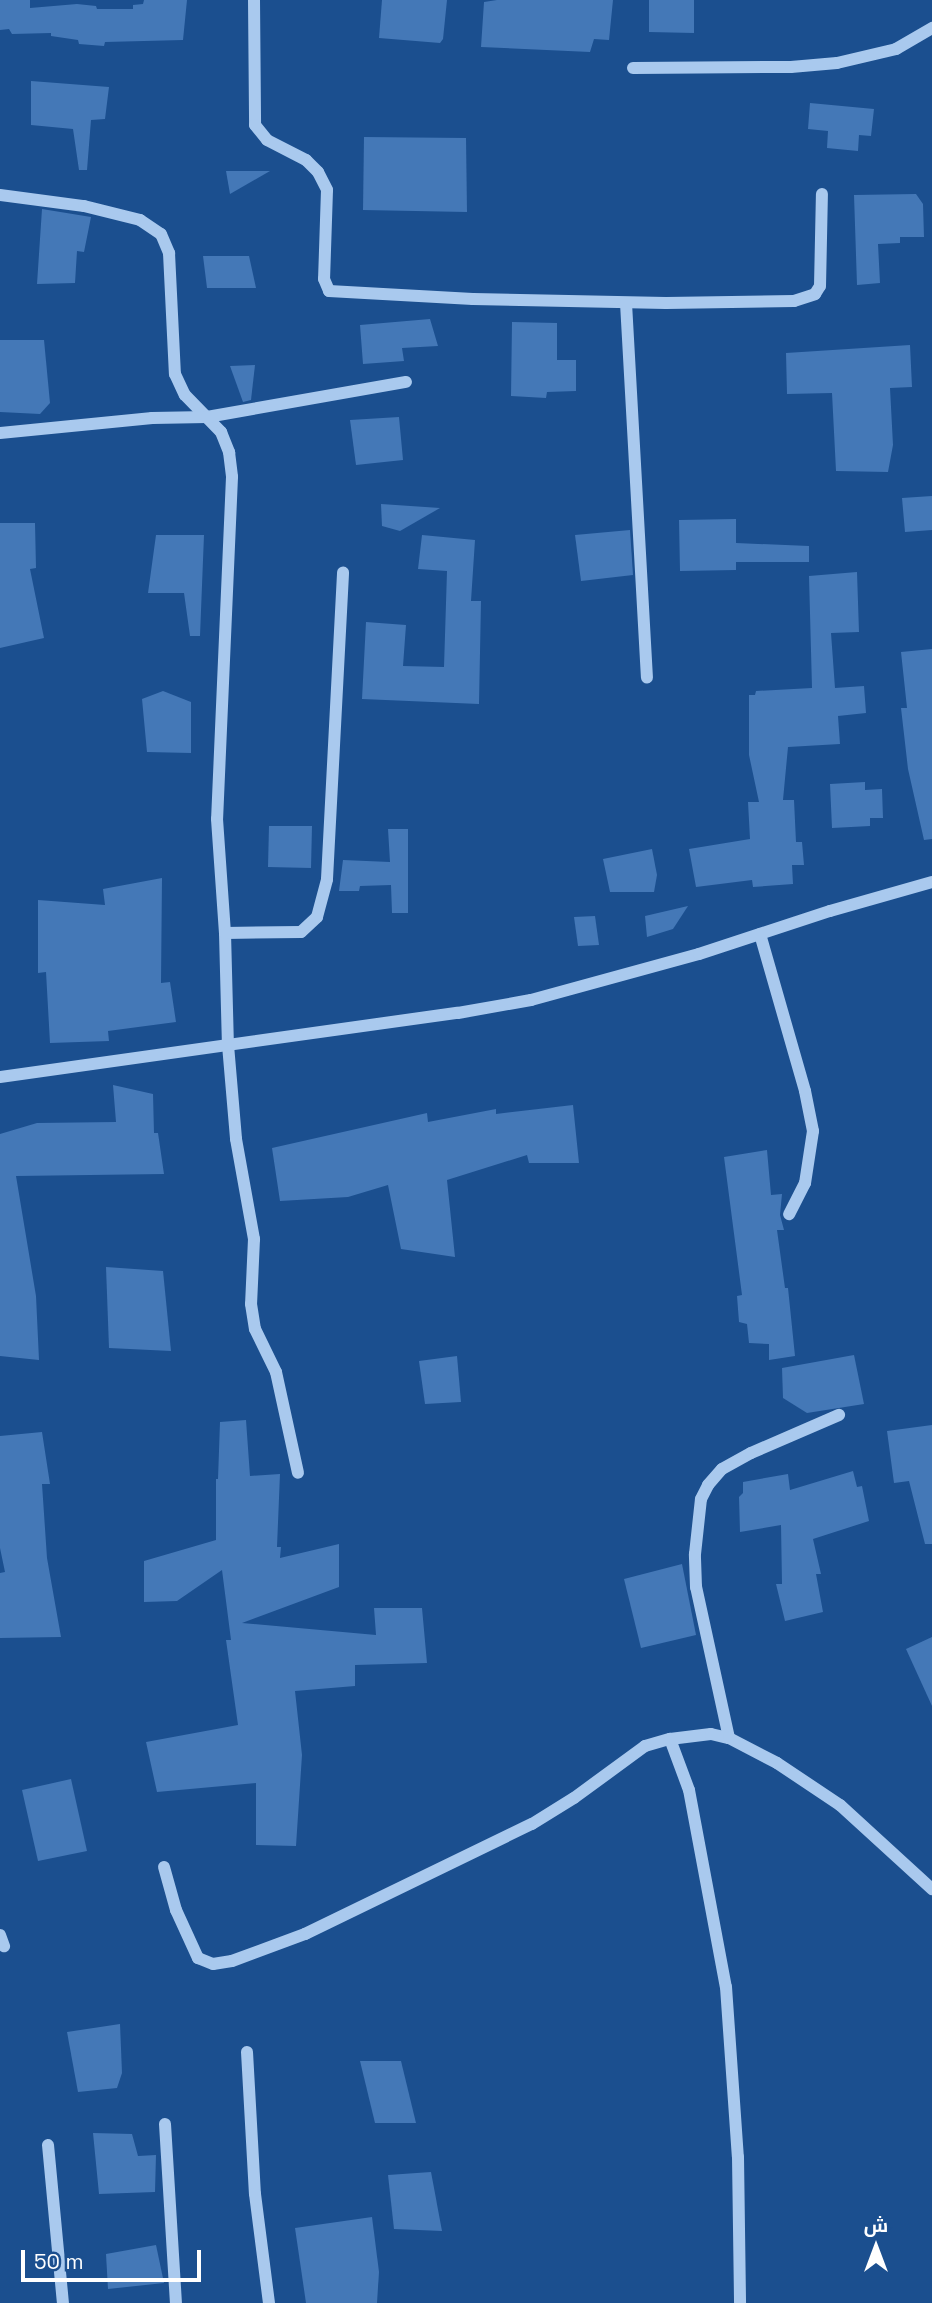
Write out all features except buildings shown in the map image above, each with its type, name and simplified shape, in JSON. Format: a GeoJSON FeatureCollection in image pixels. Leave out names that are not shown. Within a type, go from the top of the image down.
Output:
{"type":"FeatureCollection","features":[{"type":"Feature","properties":{"kind":"street"},"geometry":{"type":"LineString","coordinates":[[254,0],[255,125],[267,140],[306,160],[318,172],[327,190],[324,279],[329,291],[472,299],[626,303],[746,304],[794,301],[815,294],[822,275],[822,194]]}},
{"type":"Feature","properties":{"kind":"street"},"geometry":{"type":"LineString","coordinates":[[634,68],[791,67],[836,63],[895,50],[932,28]]}},
{"type":"Feature","properties":{"kind":"street"},"geometry":{"type":"LineString","coordinates":[[0,195],[84,206],[140,220],[161,234],[169,253],[175,374],[185,395],[221,432],[229,452],[232,477],[217,819],[225,933],[228,1045],[236,1139],[254,1239],[251,1304],[255,1329],[276,1373],[298,1474]]}},
{"type":"Feature","properties":{"kind":"street"},"geometry":{"type":"LineString","coordinates":[[626,303],[647,677]]}},
{"type":"Feature","properties":{"kind":"street"},"geometry":{"type":"LineString","coordinates":[[0,433],[152,418],[207,417],[406,382]]}},
{"type":"Feature","properties":{"kind":"street"},"geometry":{"type":"LineString","coordinates":[[225,933],[301,932],[317,916],[327,879],[343,572]]}},
{"type":"Feature","properties":{"kind":"street"},"geometry":{"type":"LineString","coordinates":[[0,1077],[531,1000],[606,981],[932,882]]}},
{"type":"Feature","properties":{"kind":"street"},"geometry":{"type":"LineString","coordinates":[[760,934],[805,1091],[813,1130],[805,1183],[789,1214]]}},
{"type":"Feature","properties":{"kind":"street"},"geometry":{"type":"LineString","coordinates":[[729,1738],[696,1587],[695,1554],[701,1499],[708,1485],[722,1469],[751,1453],[839,1415]]}},
{"type":"Feature","properties":{"kind":"street"},"geometry":{"type":"LineString","coordinates":[[164,1867],[176,1910],[198,1958],[212,1964],[232,1961],[305,1934],[532,1824],[575,1798],[632,1754],[670,1738],[711,1734],[729,1738],[777,1763],[839,1805],[932,1889]]}},
{"type":"Feature","properties":{"kind":"street"},"geometry":{"type":"LineString","coordinates":[[670,1738],[689,1790],[726,1987],[735,2097],[740,2303]]}},
{"type":"Feature","properties":{"kind":"street"},"geometry":{"type":"LineString","coordinates":[[247,2052],[255,2194],[269,2303]]}},
{"type":"Feature","properties":{"kind":"street"},"geometry":{"type":"LineString","coordinates":[[165,2124],[176,2303]]}},
{"type":"Feature","properties":{"kind":"street"},"geometry":{"type":"LineString","coordinates":[[48,2145],[63,2303]]}}]}
